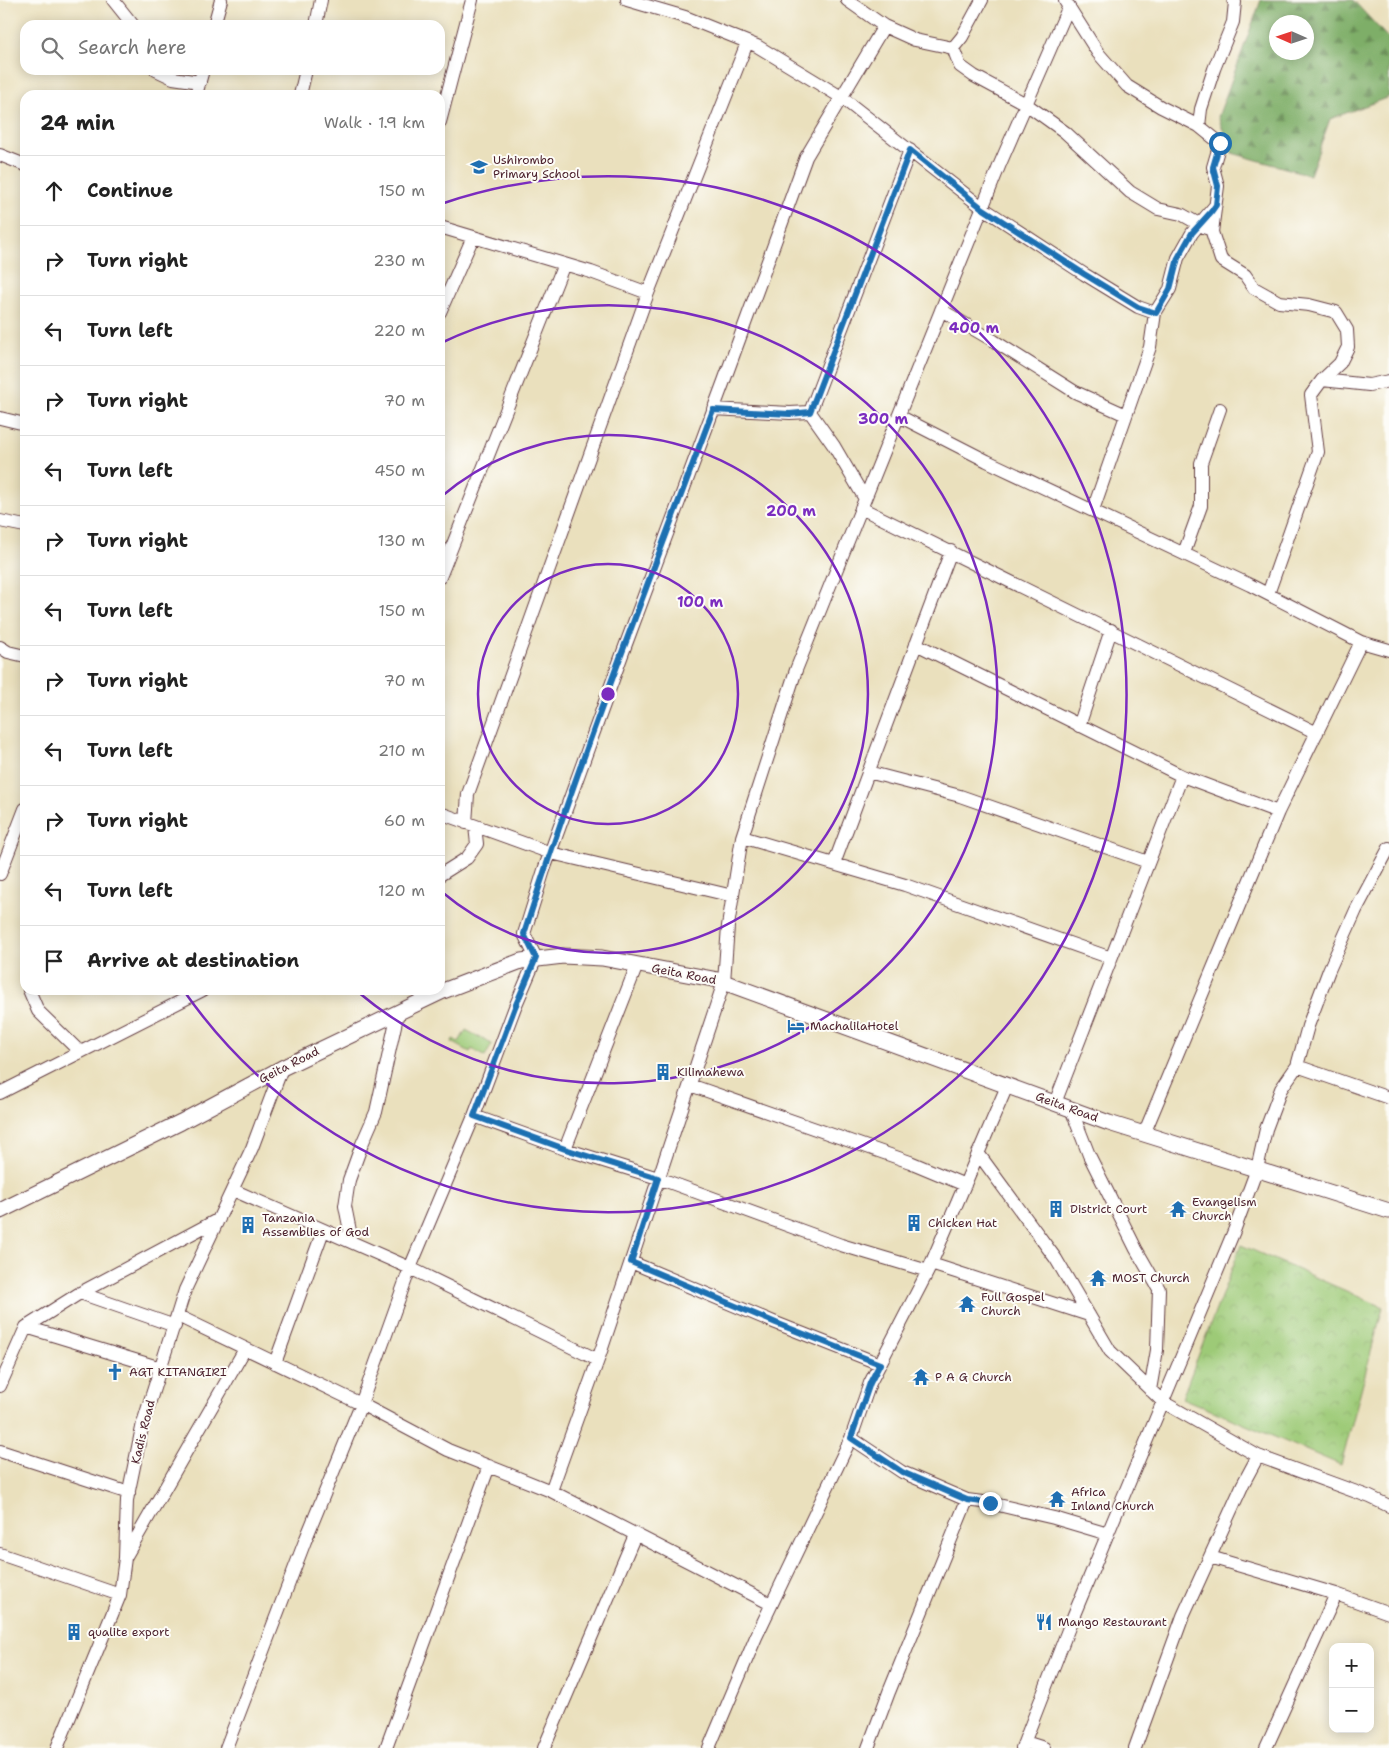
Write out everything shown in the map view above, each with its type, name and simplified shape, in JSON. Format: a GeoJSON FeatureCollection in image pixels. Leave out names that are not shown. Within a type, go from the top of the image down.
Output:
{"type":"FeatureCollection","features":[{"type":"Feature","properties":{"kind":"main road","name":"Geita Road"},"geometry":{"type":"LineString","coordinates":[[445,990],[521,961],[563,956],[602,958],[724,982],[1071,1109],[1144,1134],[1389,1211]]}},
{"type":"Feature","properties":{"kind":"main road","name":"Geita Road"},"geometry":{"type":"LineString","coordinates":[[0,1211],[181,1122],[282,1068],[434,995]]}},
{"type":"Feature","properties":{"kind":"street"},"geometry":{"type":"LineString","coordinates":[[114,0],[129,20]]}},
{"type":"Feature","properties":{"kind":"street"},"geometry":{"type":"LineString","coordinates":[[215,20],[221,0]]}},
{"type":"Feature","properties":{"kind":"street"},"geometry":{"type":"LineString","coordinates":[[317,20],[321,0]]}},
{"type":"Feature","properties":{"kind":"street"},"geometry":{"type":"LineString","coordinates":[[445,103],[472,0]]}},
{"type":"Feature","properties":{"kind":"street"},"geometry":{"type":"LineString","coordinates":[[627,0],[685,17],[757,46],[841,97],[982,208],[1138,307],[1156,313]]}},
{"type":"Feature","properties":{"kind":"street"},"geometry":{"type":"LineString","coordinates":[[847,0],[884,26],[915,40],[953,48]]}},
{"type":"Feature","properties":{"kind":"street"},"geometry":{"type":"LineString","coordinates":[[953,48],[962,38],[982,0]]}},
{"type":"Feature","properties":{"kind":"street"},"geometry":{"type":"LineString","coordinates":[[1199,126],[1214,69],[1233,22],[1235,2],[1233,0]]}},
{"type":"Feature","properties":{"kind":"street"},"geometry":{"type":"LineString","coordinates":[[1066,3],[1098,53],[1127,86],[1161,107],[1199,126],[1220,143],[1213,167],[1218,186],[1212,232],[1221,260],[1245,275],[1254,288],[1279,302],[1309,305],[1336,312],[1347,330],[1348,347],[1340,363],[1322,380],[1311,395],[1318,452],[1268,594]]}},
{"type":"Feature","properties":{"kind":"street"},"geometry":{"type":"LineString","coordinates":[[551,1491],[598,1360],[724,982],[728,926],[742,836],[796,670],[1066,3]]}},
{"type":"Feature","properties":{"kind":"street"},"geometry":{"type":"LineString","coordinates":[[226,1748],[305,1541],[361,1404],[410,1268],[474,1116],[515,1007],[536,958],[524,934],[551,853],[626,643],[806,157],[884,26]]}},
{"type":"Feature","properties":{"kind":"street"},"geometry":{"type":"LineString","coordinates":[[445,872],[468,858],[477,844],[471,825],[468,794],[648,293],[747,42]]}},
{"type":"Feature","properties":{"kind":"street"},"geometry":{"type":"LineString","coordinates":[[953,48],[960,66],[974,76],[1026,104],[1065,132],[1130,192],[1158,209],[1181,214],[1212,232]]}},
{"type":"Feature","properties":{"kind":"street"},"geometry":{"type":"LineString","coordinates":[[166,75],[172,78],[201,76],[197,90]]}},
{"type":"Feature","properties":{"kind":"street"},"geometry":{"type":"LineString","coordinates":[[301,90],[305,75]]}},
{"type":"Feature","properties":{"kind":"street"},"geometry":{"type":"LineString","coordinates":[[810,412],[910,150]]}},
{"type":"Feature","properties":{"kind":"street"},"geometry":{"type":"LineString","coordinates":[[0,155],[20,162]]}},
{"type":"Feature","properties":{"kind":"street"},"geometry":{"type":"LineString","coordinates":[[1092,510],[1150,347],[1156,313],[1170,289],[1178,258],[1192,233],[1216,205]]}},
{"type":"Feature","properties":{"kind":"street"},"geometry":{"type":"LineString","coordinates":[[445,229],[564,264],[648,293]]}},
{"type":"Feature","properties":{"kind":"street"},"geometry":{"type":"LineString","coordinates":[[445,301],[473,237]]}},
{"type":"Feature","properties":{"kind":"street"},"geometry":{"type":"LineString","coordinates":[[445,564],[564,264]]}},
{"type":"Feature","properties":{"kind":"street"},"geometry":{"type":"LineString","coordinates":[[941,310],[1075,392],[1126,414]]}},
{"type":"Feature","properties":{"kind":"street"},"geometry":{"type":"LineString","coordinates":[[1322,380],[1369,385],[1389,381]]}},
{"type":"Feature","properties":{"kind":"street"},"geometry":{"type":"LineString","coordinates":[[1184,553],[1202,506],[1201,463],[1220,409]]}},
{"type":"Feature","properties":{"kind":"street"},"geometry":{"type":"LineString","coordinates":[[713,410],[790,414],[810,412]]}},
{"type":"Feature","properties":{"kind":"street"},"geometry":{"type":"LineString","coordinates":[[810,412],[834,446],[863,503],[951,551],[1317,733]]}},
{"type":"Feature","properties":{"kind":"street"},"geometry":{"type":"LineString","coordinates":[[899,416],[987,461],[1268,594],[1361,642],[1389,650]]}},
{"type":"Feature","properties":{"kind":"street"},"geometry":{"type":"LineString","coordinates":[[0,418],[20,423]]}},
{"type":"Feature","properties":{"kind":"street"},"geometry":{"type":"LineString","coordinates":[[0,521],[20,525]]}},
{"type":"Feature","properties":{"kind":"street"},"geometry":{"type":"LineString","coordinates":[[834,864],[951,551]]}},
{"type":"Feature","properties":{"kind":"street"},"geometry":{"type":"LineString","coordinates":[[1079,726],[1111,630]]}},
{"type":"Feature","properties":{"kind":"street"},"geometry":{"type":"LineString","coordinates":[[1144,1134],[1278,812],[1361,642]]}},
{"type":"Feature","properties":{"kind":"street"},"geometry":{"type":"LineString","coordinates":[[916,644],[1182,776],[1278,812]]}},
{"type":"Feature","properties":{"kind":"street"},"geometry":{"type":"LineString","coordinates":[[3,651],[20,655]]}},
{"type":"Feature","properties":{"kind":"street"},"geometry":{"type":"LineString","coordinates":[[868,772],[960,796],[1148,862]]}},
{"type":"Feature","properties":{"kind":"street"},"geometry":{"type":"LineString","coordinates":[[1055,1103],[1182,776]]}},
{"type":"Feature","properties":{"kind":"street"},"geometry":{"type":"LineString","coordinates":[[445,815],[551,853],[733,896]]}},
{"type":"Feature","properties":{"kind":"street"},"geometry":{"type":"LineString","coordinates":[[0,874],[20,822]]}},
{"type":"Feature","properties":{"kind":"street"},"geometry":{"type":"LineString","coordinates":[[742,836],[905,885],[1111,958]]}},
{"type":"Feature","properties":{"kind":"street"},"geometry":{"type":"LineString","coordinates":[[1044,1748],[1023,1745],[1073,1617],[1234,1232],[1257,1169],[1266,1129],[1281,1089],[1296,1066],[1308,1026],[1329,970],[1356,910],[1389,848]]}},
{"type":"Feature","properties":{"kind":"street"},"geometry":{"type":"LineString","coordinates":[[565,1149],[637,965]]}},
{"type":"Feature","properties":{"kind":"street"},"geometry":{"type":"LineString","coordinates":[[31,995],[38,1011],[80,1051]]}},
{"type":"Feature","properties":{"kind":"street"},"geometry":{"type":"LineString","coordinates":[[0,1092],[193,995]]}},
{"type":"Feature","properties":{"kind":"street"},"geometry":{"type":"LineString","coordinates":[[347,1240],[350,1231],[345,1206],[349,1180],[376,1112],[398,1012]]}},
{"type":"Feature","properties":{"kind":"street"},"geometry":{"type":"LineString","coordinates":[[1296,1066],[1389,1098]]}},
{"type":"Feature","properties":{"kind":"street","name":"Kadis Road"},"geometry":{"type":"LineString","coordinates":[[57,1748],[120,1595],[125,1558],[129,1493],[143,1423],[185,1290],[252,1148],[282,1068]]}},
{"type":"Feature","properties":{"kind":"street"},"geometry":{"type":"LineString","coordinates":[[690,1086],[910,1162],[965,1185]]}},
{"type":"Feature","properties":{"kind":"street"},"geometry":{"type":"LineString","coordinates":[[709,1748],[771,1604],[851,1438],[870,1383],[929,1268],[1007,1086]]}},
{"type":"Feature","properties":{"kind":"street"},"geometry":{"type":"LineString","coordinates":[[1071,1109],[1089,1154],[1136,1249],[1159,1289],[1157,1350],[1150,1390]]}},
{"type":"Feature","properties":{"kind":"street"},"geometry":{"type":"LineString","coordinates":[[474,1116],[565,1149],[658,1178],[841,1245],[929,1268],[1089,1315]]}},
{"type":"Feature","properties":{"kind":"street"},"geometry":{"type":"LineString","coordinates":[[978,1154],[1056,1259],[1110,1350],[1163,1402],[1258,1456],[1370,1497],[1389,1506]]}},
{"type":"Feature","properties":{"kind":"street"},"geometry":{"type":"LineString","coordinates":[[233,1190],[410,1268],[598,1360]]}},
{"type":"Feature","properties":{"kind":"street"},"geometry":{"type":"LineString","coordinates":[[0,1386],[4,1368],[26,1327],[80,1292],[219,1219]]}},
{"type":"Feature","properties":{"kind":"street"},"geometry":{"type":"LineString","coordinates":[[275,1363],[323,1231]]}},
{"type":"Feature","properties":{"kind":"street"},"geometry":{"type":"LineString","coordinates":[[631,1262],[880,1364]]}},
{"type":"Feature","properties":{"kind":"street"},"geometry":{"type":"LineString","coordinates":[[80,1292],[176,1321],[245,1349],[361,1404],[448,1450],[551,1491],[771,1604]]}},
{"type":"Feature","properties":{"kind":"street"},"geometry":{"type":"LineString","coordinates":[[26,1327],[161,1368]]}},
{"type":"Feature","properties":{"kind":"street"},"geometry":{"type":"LineString","coordinates":[[125,1558],[245,1349]]}},
{"type":"Feature","properties":{"kind":"street"},"geometry":{"type":"LineString","coordinates":[[851,1438],[902,1472],[967,1500],[990,1503],[1045,1516],[1108,1534]]}},
{"type":"Feature","properties":{"kind":"street"},"geometry":{"type":"LineString","coordinates":[[0,1452],[129,1493]]}},
{"type":"Feature","properties":{"kind":"street"},"geometry":{"type":"LineString","coordinates":[[1135,1748],[1183,1616],[1243,1484],[1258,1456]]}},
{"type":"Feature","properties":{"kind":"street"},"geometry":{"type":"LineString","coordinates":[[386,1748],[489,1466]]}},
{"type":"Feature","properties":{"kind":"street"},"geometry":{"type":"LineString","coordinates":[[868,1748],[888,1692],[967,1500]]}},
{"type":"Feature","properties":{"kind":"street"},"geometry":{"type":"LineString","coordinates":[[544,1748],[634,1535]]}},
{"type":"Feature","properties":{"kind":"street"},"geometry":{"type":"LineString","coordinates":[[0,1554],[120,1595]]}},
{"type":"Feature","properties":{"kind":"street"},"geometry":{"type":"LineString","coordinates":[[1210,1557],[1336,1594],[1389,1613]]}},
{"type":"Feature","properties":{"kind":"street"},"geometry":{"type":"LineString","coordinates":[[1266,1748],[1336,1594]]}},
{"type":"Feature","properties":{"kind":"green space"},"geometry":{"type":"Polygon","coordinates":[[[1261,0],[1353,0],[1389,39],[1389,97],[1330,119],[1310,175],[1232,153],[1218,117],[1261,0]]]}},
{"type":"Feature","properties":{"kind":"green space"},"geometry":{"type":"Polygon","coordinates":[[[466,1030],[492,1044],[485,1057],[472,1049],[470,1052],[452,1042],[453,1039],[459,1042],[466,1030]]]}},
{"type":"Feature","properties":{"kind":"green space"},"geometry":{"type":"Polygon","coordinates":[[[1241,1245],[1383,1307],[1341,1465],[1182,1398],[1241,1245]]]}},
{"type":"Feature","properties":{"kind":"place","name":"Ushirombo Primary School"},"geometry":{"type":"Point","coordinates":[479,167]}},
{"type":"Feature","properties":{"kind":"place","name":"MachalilaHotel"},"geometry":{"type":"Point","coordinates":[796,1026]}},
{"type":"Feature","properties":{"kind":"place","name":"Kilimahewa"},"geometry":{"type":"Point","coordinates":[663,1072]}},
{"type":"Feature","properties":{"kind":"place","name":"District Court"},"geometry":{"type":"Point","coordinates":[1056,1209]}},
{"type":"Feature","properties":{"kind":"place","name":"Evangelism Church"},"geometry":{"type":"Point","coordinates":[1178,1209]}},
{"type":"Feature","properties":{"kind":"place","name":"Chicken Hat"},"geometry":{"type":"Point","coordinates":[914,1223]}},
{"type":"Feature","properties":{"kind":"place","name":"Tanzania Assemblies of God"},"geometry":{"type":"Point","coordinates":[248,1225]}},
{"type":"Feature","properties":{"kind":"place","name":"MOST Church"},"geometry":{"type":"Point","coordinates":[1098,1278]}},
{"type":"Feature","properties":{"kind":"place","name":"Full Gospel Church"},"geometry":{"type":"Point","coordinates":[967,1304]}},
{"type":"Feature","properties":{"kind":"place","name":"AGT KITANGIRI"},"geometry":{"type":"Point","coordinates":[115,1372]}},
{"type":"Feature","properties":{"kind":"place","name":"P A G Church"},"geometry":{"type":"Point","coordinates":[921,1377]}},
{"type":"Feature","properties":{"kind":"place","name":"Africa Inland Church"},"geometry":{"type":"Point","coordinates":[1057,1499]}},
{"type":"Feature","properties":{"kind":"place","name":"Mango Restaurant"},"geometry":{"type":"Point","coordinates":[1044,1622]}},
{"type":"Feature","properties":{"kind":"place","name":"qualite export"},"geometry":{"type":"Point","coordinates":[74,1632]}},
{"type":"Feature","properties":{"kind":"route"},"geometry":{"type":"LineString","coordinates":[[990,1503],[967,1500],[902,1472],[851,1438],[870,1383],[880,1364],[631,1262],[658,1178],[565,1149],[474,1116],[515,1007],[536,958],[524,934],[544,870],[713,410],[790,414],[810,412],[910,150],[982,208],[1138,307],[1156,313],[1170,289],[1178,258],[1192,233],[1216,205],[1218,186],[1213,167],[1220,143]]}}]}
